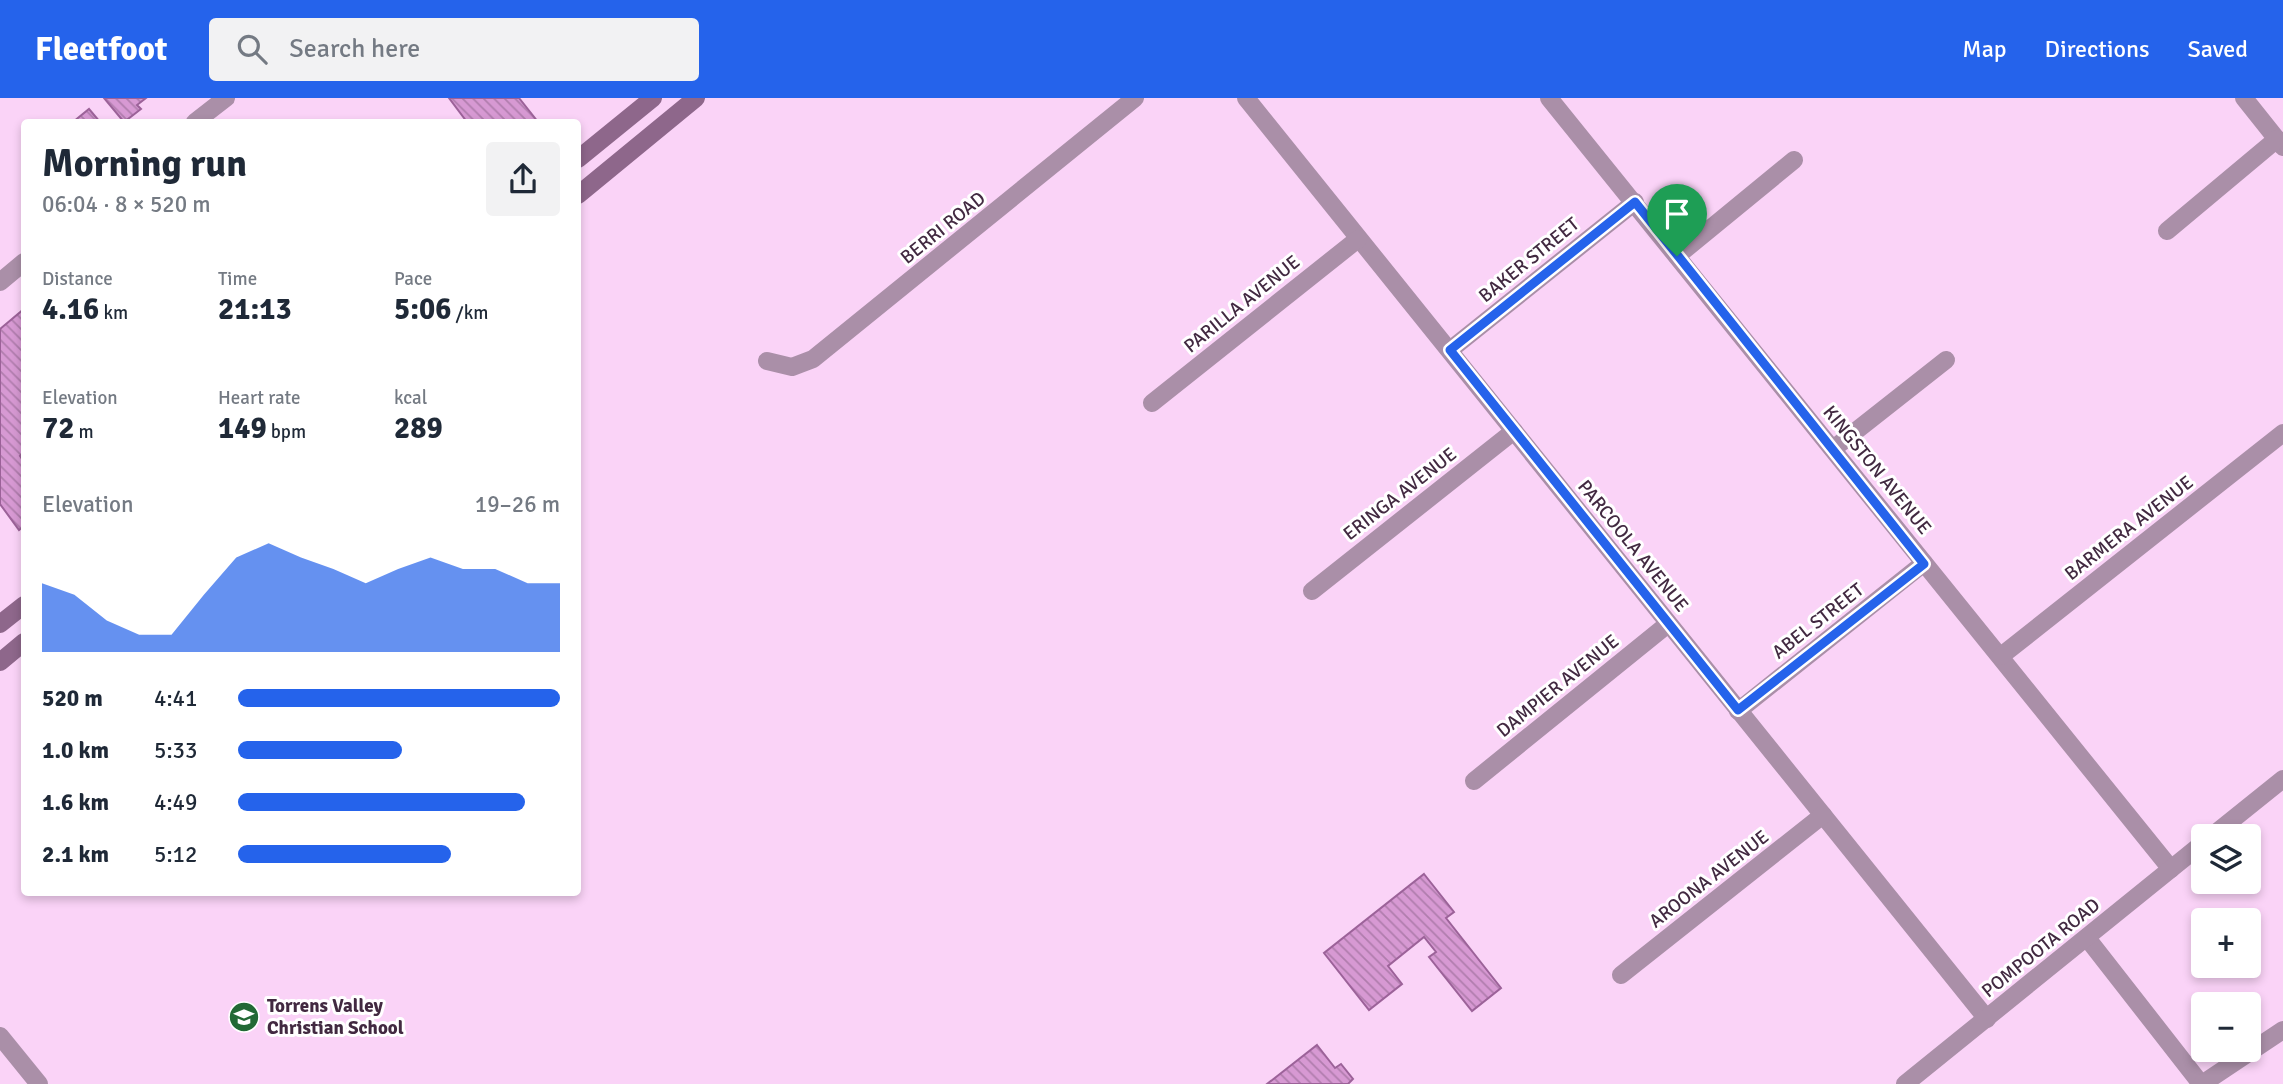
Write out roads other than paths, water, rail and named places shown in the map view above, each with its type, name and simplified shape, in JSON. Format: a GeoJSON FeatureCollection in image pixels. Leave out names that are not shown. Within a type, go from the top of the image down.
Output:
{"type":"FeatureCollection","features":[{"type":"Feature","properties":{"kind":"main road"},"geometry":{"type":"LineString","coordinates":[[581,157],[653,98]]}},
{"type":"Feature","properties":{"kind":"main road"},"geometry":{"type":"LineString","coordinates":[[581,193],[696,98]]}},
{"type":"Feature","properties":{"kind":"main road"},"geometry":{"type":"LineString","coordinates":[[0,624],[21,607]]}},
{"type":"Feature","properties":{"kind":"main road"},"geometry":{"type":"LineString","coordinates":[[0,662],[21,644]]}},
{"type":"Feature","properties":{"kind":"street"},"geometry":{"type":"LineString","coordinates":[[199,119],[226,98]]}},
{"type":"Feature","properties":{"kind":"street","name":"BERRI ROAD"},"geometry":{"type":"LineString","coordinates":[[767,361],[792,367],[813,359],[1135,98]]}},
{"type":"Feature","properties":{"kind":"street","name":"PARCOOLA AVENUE"},"geometry":{"type":"LineString","coordinates":[[1246,98],[1987,1019]]}},
{"type":"Feature","properties":{"kind":"street","name":"KINGSTON AVENUE"},"geometry":{"type":"LineString","coordinates":[[1549,98],[2171,869]]}},
{"type":"Feature","properties":{"kind":"street"},"geometry":{"type":"LineString","coordinates":[[2167,231],[2280,143],[2244,98]]}},
{"type":"Feature","properties":{"kind":"street"},"geometry":{"type":"LineString","coordinates":[[1677,256],[1794,160]]}},
{"type":"Feature","properties":{"kind":"street","name":"BAKER STREET"},"geometry":{"type":"LineString","coordinates":[[1450,350],[1635,202]]}},
{"type":"Feature","properties":{"kind":"street","name":"PARILLA AVENUE"},"geometry":{"type":"LineString","coordinates":[[1152,403],[1358,239]]}},
{"type":"Feature","properties":{"kind":"street"},"geometry":{"type":"LineString","coordinates":[[0,282],[21,264]]}},
{"type":"Feature","properties":{"kind":"street"},"geometry":{"type":"LineString","coordinates":[[1833,449],[1946,360]]}},
{"type":"Feature","properties":{"kind":"street","name":"ERINGA AVENUE"},"geometry":{"type":"LineString","coordinates":[[1312,591],[1514,431]]}},
{"type":"Feature","properties":{"kind":"street","name":"BARMERA AVENUE"},"geometry":{"type":"LineString","coordinates":[[2001,656],[2283,433]]}},
{"type":"Feature","properties":{"kind":"street","name":"ABEL STREET"},"geometry":{"type":"LineString","coordinates":[[1738,710],[1924,564]]}},
{"type":"Feature","properties":{"kind":"street","name":"DAMPIER AVENUE"},"geometry":{"type":"LineString","coordinates":[[1474,780],[1668,624]]}},
{"type":"Feature","properties":{"kind":"street"},"geometry":{"type":"LineString","coordinates":[[2227,824],[2283,779]]}},
{"type":"Feature","properties":{"kind":"street","name":"AROONA AVENUE"},"geometry":{"type":"LineString","coordinates":[[1621,975],[1823,815]]}},
{"type":"Feature","properties":{"kind":"street","name":"POMPOOTA ROAD"},"geometry":{"type":"LineString","coordinates":[[1905,1084],[2191,853]]}},
{"type":"Feature","properties":{"kind":"street"},"geometry":{"type":"LineString","coordinates":[[2087,938],[2201,1084],[2283,1030]]}},
{"type":"Feature","properties":{"kind":"street"},"geometry":{"type":"LineString","coordinates":[[0,1036],[39,1084]]}},
{"type":"Feature","properties":{"kind":"place","name":"Torrens Valley Christian School"},"geometry":{"type":"Point","coordinates":[244,1017]}}]}
